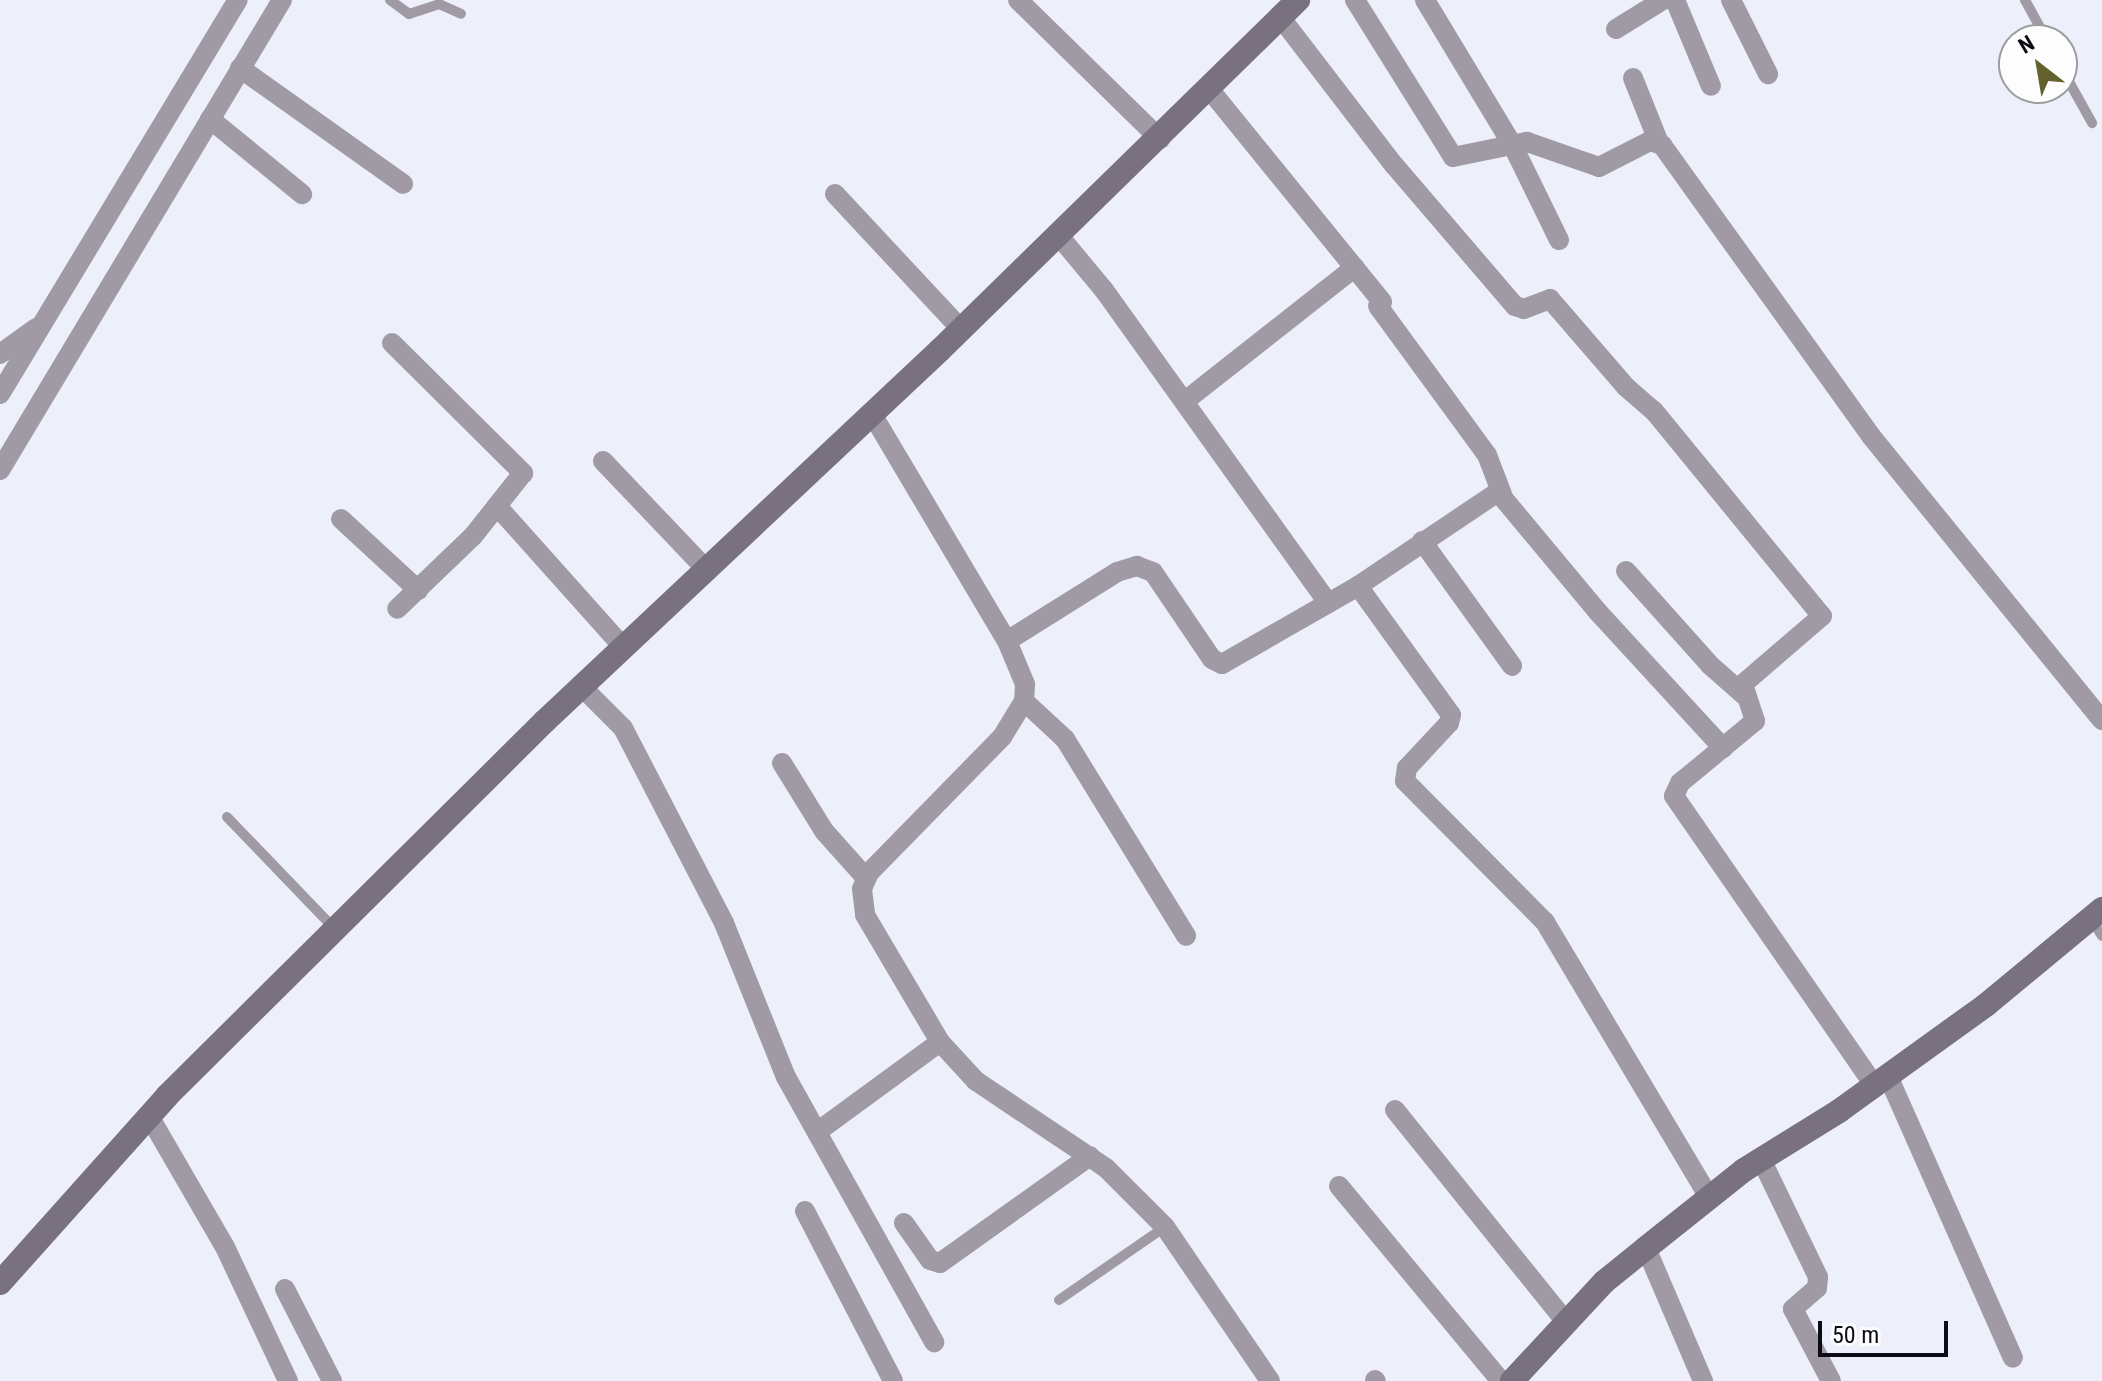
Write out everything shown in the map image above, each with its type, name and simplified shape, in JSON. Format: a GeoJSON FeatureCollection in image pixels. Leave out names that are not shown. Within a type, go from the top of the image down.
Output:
{"type":"FeatureCollection","features":[{"type":"Feature","properties":{"kind":"street"},"geometry":{"type":"LineString","coordinates":[[0,394],[238,0]]}},
{"type":"Feature","properties":{"kind":"street"},"geometry":{"type":"LineString","coordinates":[[0,470],[282,0]]}},
{"type":"Feature","properties":{"kind":"street"},"geometry":{"type":"LineString","coordinates":[[1018,0],[1160,139]]}},
{"type":"Feature","properties":{"kind":"street"},"geometry":{"type":"LineString","coordinates":[[0,1283],[149,1116],[335,929],[581,686],[1160,139],[1298,0]]}},
{"type":"Feature","properties":{"kind":"street"},"geometry":{"type":"LineString","coordinates":[[1355,0],[1449,154],[1458,157],[1512,144],[1537,143],[1599,167],[1650,141],[1659,143]]}},
{"type":"Feature","properties":{"kind":"street"},"geometry":{"type":"LineString","coordinates":[[1425,0],[1512,144],[1559,240]]}},
{"type":"Feature","properties":{"kind":"street"},"geometry":{"type":"LineString","coordinates":[[1616,29],[1663,0]]}},
{"type":"Feature","properties":{"kind":"street"},"geometry":{"type":"LineString","coordinates":[[1675,0],[1711,86]]}},
{"type":"Feature","properties":{"kind":"street"},"geometry":{"type":"LineString","coordinates":[[1731,0],[1768,74]]}},
{"type":"Feature","properties":{"kind":"street"},"geometry":{"type":"LineString","coordinates":[[1281,18],[1394,165],[1515,306],[1524,309],[1550,299],[1626,387],[1654,411],[1821,614],[1821,622],[1747,680],[1744,695]]}},
{"type":"Feature","properties":{"kind":"street"},"geometry":{"type":"LineString","coordinates":[[240,68],[403,184]]}},
{"type":"Feature","properties":{"kind":"street"},"geometry":{"type":"LineString","coordinates":[[1633,78],[1659,143],[1871,436],[2102,720]]}},
{"type":"Feature","properties":{"kind":"street"},"geometry":{"type":"LineString","coordinates":[[1210,90],[1355,267],[1487,455],[1502,494],[1598,612],[1723,748]]}},
{"type":"Feature","properties":{"kind":"street"},"geometry":{"type":"LineString","coordinates":[[210,119],[302,194]]}},
{"type":"Feature","properties":{"kind":"street"},"geometry":{"type":"LineString","coordinates":[[835,194],[961,329]]}},
{"type":"Feature","properties":{"kind":"street"},"geometry":{"type":"LineString","coordinates":[[1059,236],[1185,401],[1328,603]]}},
{"type":"Feature","properties":{"kind":"street"},"geometry":{"type":"LineString","coordinates":[[1185,401],[1355,267]]}},
{"type":"Feature","properties":{"kind":"street"},"geometry":{"type":"LineString","coordinates":[[0,354],[44,322]]}},
{"type":"Feature","properties":{"kind":"street"},"geometry":{"type":"LineString","coordinates":[[392,343],[520,466],[522,475],[497,506],[397,609]]}},
{"type":"Feature","properties":{"kind":"street"},"geometry":{"type":"LineString","coordinates":[[872,414],[1007,641],[1025,684],[1024,701],[1002,737],[884,853],[866,878],[862,889],[865,915],[940,1042],[976,1081],[1090,1156],[1165,1227],[1270,1381]]}},
{"type":"Feature","properties":{"kind":"street"},"geometry":{"type":"LineString","coordinates":[[603,461],[706,569]]}},
{"type":"Feature","properties":{"kind":"street"},"geometry":{"type":"LineString","coordinates":[[1007,641],[1117,572],[1137,566],[1153,572],[1217,664],[1358,586],[1490,494],[1502,494]]}},
{"type":"Feature","properties":{"kind":"street"},"geometry":{"type":"LineString","coordinates":[[497,506],[623,647]]}},
{"type":"Feature","properties":{"kind":"street"},"geometry":{"type":"LineString","coordinates":[[341,519],[418,590]]}},
{"type":"Feature","properties":{"kind":"street"},"geometry":{"type":"LineString","coordinates":[[1422,541],[1512,666]]}},
{"type":"Feature","properties":{"kind":"street"},"geometry":{"type":"LineString","coordinates":[[1626,571],[1710,665],[1744,695],[1756,719],[1680,783],[1674,796],[1881,1081],[2013,1358]]}},
{"type":"Feature","properties":{"kind":"street"},"geometry":{"type":"LineString","coordinates":[[1358,586],[1451,715],[1407,768],[1405,781],[1545,922],[1709,1197]]}},
{"type":"Feature","properties":{"kind":"street"},"geometry":{"type":"LineString","coordinates":[[581,686],[623,728],[724,923],[777,1058],[934,1342]]}},
{"type":"Feature","properties":{"kind":"street"},"geometry":{"type":"LineString","coordinates":[[1024,701],[1065,739],[1186,936]]}},
{"type":"Feature","properties":{"kind":"street"},"geometry":{"type":"LineString","coordinates":[[782,763],[824,831],[866,878]]}},
{"type":"Feature","properties":{"kind":"street"},"geometry":{"type":"LineString","coordinates":[[1512,1381],[1604,1282],[1709,1197],[1761,1159],[1881,1081],[2098,921]]}},
{"type":"Feature","properties":{"kind":"street"},"geometry":{"type":"LineString","coordinates":[[817,1132],[940,1042]]}},
{"type":"Feature","properties":{"kind":"street"},"geometry":{"type":"LineString","coordinates":[[1395,1110],[1566,1322]]}},
{"type":"Feature","properties":{"kind":"street"},"geometry":{"type":"LineString","coordinates":[[149,1116],[225,1247],[288,1381]]}},
{"type":"Feature","properties":{"kind":"street"},"geometry":{"type":"LineString","coordinates":[[904,1223],[930,1260],[940,1263],[1090,1156]]}},
{"type":"Feature","properties":{"kind":"street"},"geometry":{"type":"LineString","coordinates":[[1761,1159],[1818,1277],[1817,1288],[1793,1309],[1831,1381]]}},
{"type":"Feature","properties":{"kind":"street"},"geometry":{"type":"LineString","coordinates":[[1339,1186],[1501,1381]]}},
{"type":"Feature","properties":{"kind":"street"},"geometry":{"type":"LineString","coordinates":[[805,1211],[893,1381]]}},
{"type":"Feature","properties":{"kind":"street"},"geometry":{"type":"LineString","coordinates":[[1646,1248],[1703,1381]]}},
{"type":"Feature","properties":{"kind":"street"},"geometry":{"type":"LineString","coordinates":[[285,1289],[332,1381]]}},
{"type":"Feature","properties":{"kind":"lane"},"geometry":{"type":"LineString","coordinates":[[390,0],[409,14],[439,4],[461,14]]}},
{"type":"Feature","properties":{"kind":"lane"},"geometry":{"type":"LineString","coordinates":[[2025,0],[2038,24]]}},
{"type":"Feature","properties":{"kind":"lane"},"geometry":{"type":"LineString","coordinates":[[2078,98],[2092,123]]}},
{"type":"Feature","properties":{"kind":"lane"},"geometry":{"type":"LineString","coordinates":[[227,817],[335,929]]}},
{"type":"Feature","properties":{"kind":"lane"},"geometry":{"type":"LineString","coordinates":[[1059,1300],[1165,1227]]}}]}
